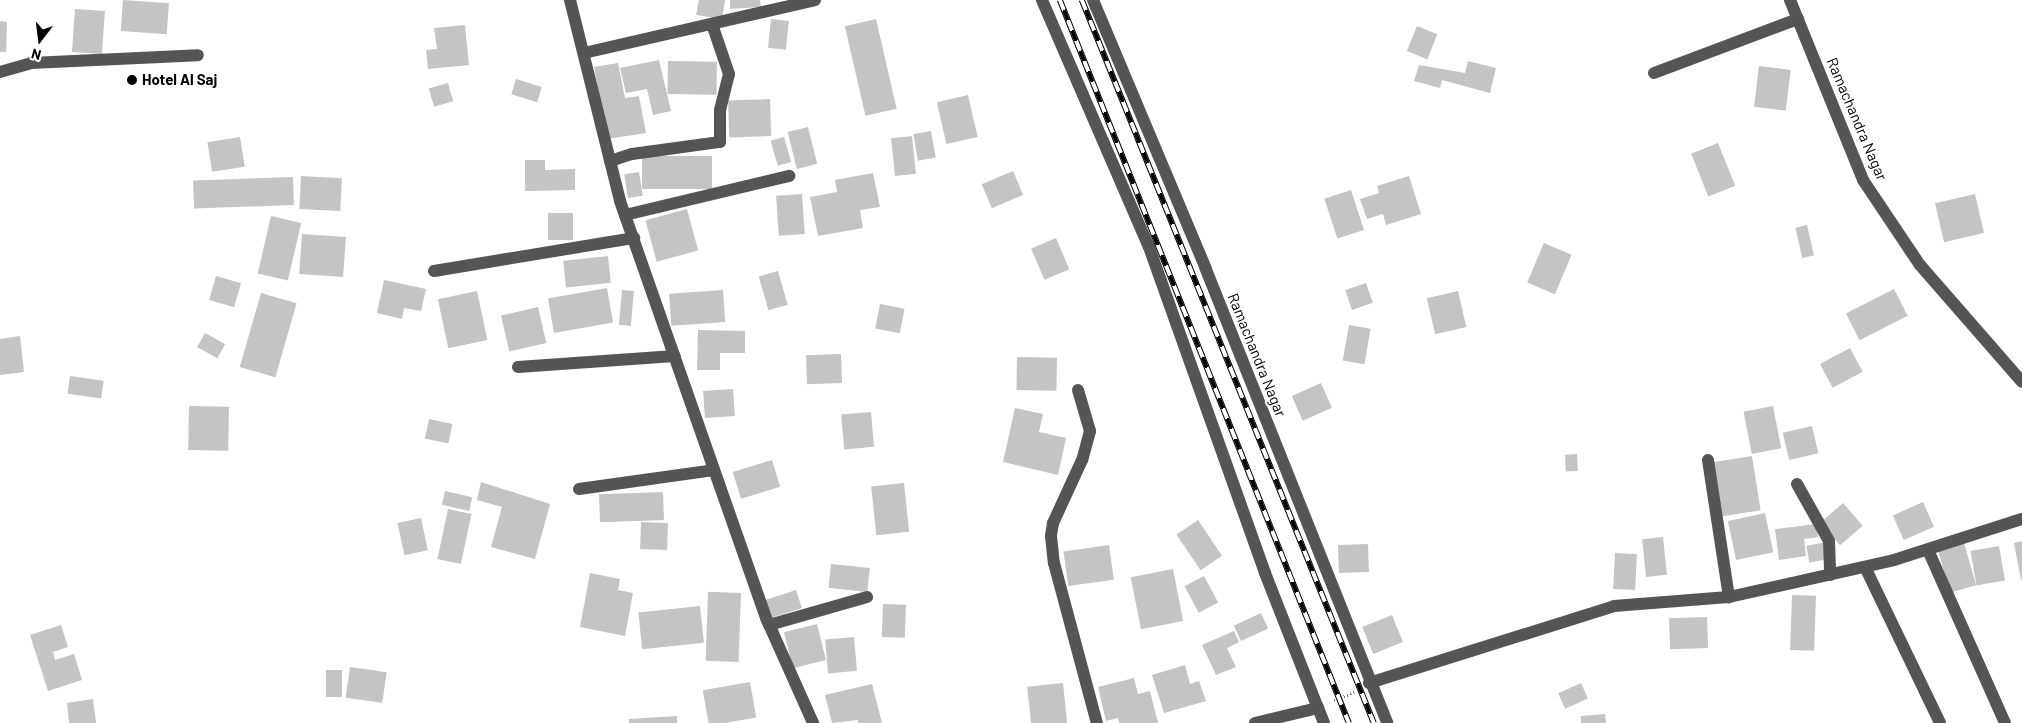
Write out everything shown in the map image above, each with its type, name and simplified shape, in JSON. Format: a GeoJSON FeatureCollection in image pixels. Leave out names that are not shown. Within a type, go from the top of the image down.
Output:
{"type":"FeatureCollection","features":[{"type":"Feature","properties":{"kind":"street"},"geometry":{"type":"LineString","coordinates":[[570,0],[625,215],[769,625],[813,723]]}},
{"type":"Feature","properties":{"kind":"street"},"geometry":{"type":"LineString","coordinates":[[584,53],[815,0]]}},
{"type":"Feature","properties":{"kind":"street"},"geometry":{"type":"LineString","coordinates":[[1042,0],[1149,247],[1265,572],[1324,723]]}},
{"type":"Feature","properties":{"kind":"street","name":"Ramachandra Nagar"},"geometry":{"type":"LineString","coordinates":[[1093,0],[1208,276],[1386,723]]}},
{"type":"Feature","properties":{"kind":"street","name":"Ramachandra Nagar"},"geometry":{"type":"LineString","coordinates":[[1790,0],[1863,180],[1920,265],[2022,382]]}},
{"type":"Feature","properties":{"kind":"street"},"geometry":{"type":"LineString","coordinates":[[1654,73],[1798,19]]}},
{"type":"Feature","properties":{"kind":"street"},"geometry":{"type":"LineString","coordinates":[[610,161],[632,154],[720,142],[720,110],[729,74],[712,24]]}},
{"type":"Feature","properties":{"kind":"street"},"geometry":{"type":"LineString","coordinates":[[0,72],[30,63],[198,55]]}},
{"type":"Feature","properties":{"kind":"street"},"geometry":{"type":"LineString","coordinates":[[625,215],[789,176]]}},
{"type":"Feature","properties":{"kind":"street"},"geometry":{"type":"LineString","coordinates":[[434,270],[634,238]]}},
{"type":"Feature","properties":{"kind":"street"},"geometry":{"type":"LineString","coordinates":[[518,366],[675,356]]}},
{"type":"Feature","properties":{"kind":"street"},"geometry":{"type":"LineString","coordinates":[[1078,390],[1090,431],[1082,460],[1053,523],[1051,536],[1054,563],[1097,723]]}},
{"type":"Feature","properties":{"kind":"street"},"geometry":{"type":"LineString","coordinates":[[1708,460],[1729,598]]}},
{"type":"Feature","properties":{"kind":"street"},"geometry":{"type":"LineString","coordinates":[[579,489],[714,470]]}},
{"type":"Feature","properties":{"kind":"street"},"geometry":{"type":"LineString","coordinates":[[1797,484],[1829,541],[1830,575]]}},
{"type":"Feature","properties":{"kind":"street"},"geometry":{"type":"LineString","coordinates":[[1369,683],[1614,606],[1729,598],[1865,567],[1928,550],[2022,518]]}},
{"type":"Feature","properties":{"kind":"street"},"geometry":{"type":"LineString","coordinates":[[1928,550],[2005,723]]}},
{"type":"Feature","properties":{"kind":"street"},"geometry":{"type":"LineString","coordinates":[[1865,567],[1940,723]]}},
{"type":"Feature","properties":{"kind":"street"},"geometry":{"type":"LineString","coordinates":[[769,625],[867,597]]}},
{"type":"Feature","properties":{"kind":"street"},"geometry":{"type":"LineString","coordinates":[[1256,723],[1318,708]]}},
{"type":"Feature","properties":{"kind":"path"},"geometry":{"type":"LineString","coordinates":[[1318,708],[1369,683]]}},
{"type":"Feature","properties":{"kind":"building"},"geometry":{"type":"Polygon","coordinates":[[[123,0],[169,3],[167,34],[121,31],[123,0]]]}},
{"type":"Feature","properties":{"kind":"building"},"geometry":{"type":"Polygon","coordinates":[[[699,0],[725,0],[722,19],[696,15],[699,0]]]}},
{"type":"Feature","properties":{"kind":"building"},"geometry":{"type":"Polygon","coordinates":[[[730,0],[760,0],[761,7],[730,9],[730,0]]]}},
{"type":"Feature","properties":{"kind":"building"},"geometry":{"type":"Polygon","coordinates":[[[75,9],[105,11],[102,54],[72,52],[75,9]]]}},
{"type":"Feature","properties":{"kind":"building"},"geometry":{"type":"Polygon","coordinates":[[[771,19],[789,21],[786,50],[768,48],[771,19]]]}},
{"type":"Feature","properties":{"kind":"building"},"geometry":{"type":"Polygon","coordinates":[[[876,19],[897,109],[866,116],[845,26],[876,19]]]}},
{"type":"Feature","properties":{"kind":"building"},"geometry":{"type":"Polygon","coordinates":[[[0,21],[7,22],[6,52],[0,52],[0,21]]]}},
{"type":"Feature","properties":{"kind":"building"},"geometry":{"type":"Polygon","coordinates":[[[465,25],[469,65],[428,69],[426,50],[437,49],[434,28],[465,25]]]}},
{"type":"Feature","properties":{"kind":"building"},"geometry":{"type":"Polygon","coordinates":[[[1417,26],[1437,34],[1427,59],[1407,51],[1417,26]]]}},
{"type":"Feature","properties":{"kind":"building"},"geometry":{"type":"Polygon","coordinates":[[[659,60],[671,111],[653,115],[647,89],[626,93],[620,68],[659,60]]]}},
{"type":"Feature","properties":{"kind":"building"},"geometry":{"type":"Polygon","coordinates":[[[668,61],[717,62],[716,95],[667,94],[668,61]]]}},
{"type":"Feature","properties":{"kind":"building"},"geometry":{"type":"Polygon","coordinates":[[[1468,61],[1496,68],[1490,93],[1442,80],[1440,88],[1414,81],[1419,65],[1465,73],[1468,61]]]}},
{"type":"Feature","properties":{"kind":"building"},"geometry":{"type":"Polygon","coordinates":[[[618,63],[625,98],[639,96],[646,133],[607,139],[594,67],[618,63]]]}},
{"type":"Feature","properties":{"kind":"building"},"geometry":{"type":"Polygon","coordinates":[[[1759,66],[1791,70],[1786,111],[1754,107],[1759,66]]]}},
{"type":"Feature","properties":{"kind":"building"},"geometry":{"type":"Polygon","coordinates":[[[516,79],[542,87],[537,102],[511,94],[516,79]]]}},
{"type":"Feature","properties":{"kind":"building"},"geometry":{"type":"Polygon","coordinates":[[[448,83],[453,101],[434,107],[429,89],[448,83]]]}},
{"type":"Feature","properties":{"kind":"building"},"geometry":{"type":"Polygon","coordinates":[[[968,95],[978,137],[946,144],[937,102],[968,95]]]}},
{"type":"Feature","properties":{"kind":"building"},"geometry":{"type":"Polygon","coordinates":[[[770,99],[771,136],[729,137],[728,100],[770,99]]]}},
{"type":"Feature","properties":{"kind":"building"},"geometry":{"type":"Polygon","coordinates":[[[808,127],[817,164],[797,169],[788,132],[808,127]]]}},
{"type":"Feature","properties":{"kind":"building"},"geometry":{"type":"Polygon","coordinates":[[[931,131],[936,158],[918,161],[913,134],[931,131]]]}},
{"type":"Feature","properties":{"kind":"building"},"geometry":{"type":"Polygon","coordinates":[[[912,136],[916,174],[895,176],[891,138],[912,136]]]}},
{"type":"Feature","properties":{"kind":"building"},"geometry":{"type":"Polygon","coordinates":[[[240,137],[245,167],[212,172],[207,142],[240,137]]]}},
{"type":"Feature","properties":{"kind":"building"},"geometry":{"type":"Polygon","coordinates":[[[784,137],[791,162],[778,166],[771,141],[784,137]]]}},
{"type":"Feature","properties":{"kind":"building"},"geometry":{"type":"Polygon","coordinates":[[[1718,143],[1735,186],[1708,197],[1691,154],[1718,143]]]}},
{"type":"Feature","properties":{"kind":"building"},"geometry":{"type":"Polygon","coordinates":[[[642,156],[712,156],[712,189],[642,189],[642,156]]]}},
{"type":"Feature","properties":{"kind":"building"},"geometry":{"type":"Polygon","coordinates":[[[525,160],[545,160],[545,170],[575,169],[575,190],[525,191],[525,160]]]}},
{"type":"Feature","properties":{"kind":"building"},"geometry":{"type":"Polygon","coordinates":[[[1013,171],[1023,195],[992,208],[982,184],[1013,171]]]}},
{"type":"Feature","properties":{"kind":"building"},"geometry":{"type":"Polygon","coordinates":[[[639,172],[643,196],[628,198],[624,174],[639,172]]]}},
{"type":"Feature","properties":{"kind":"building"},"geometry":{"type":"Polygon","coordinates":[[[873,173],[880,207],[860,210],[863,228],[818,236],[810,197],[837,192],[835,180],[873,173]]]}},
{"type":"Feature","properties":{"kind":"building"},"geometry":{"type":"Polygon","coordinates":[[[301,176],[342,178],[340,211],[299,209],[301,176]]]}},
{"type":"Feature","properties":{"kind":"building"},"geometry":{"type":"Polygon","coordinates":[[[1409,176],[1421,214],[1386,225],[1383,214],[1367,219],[1360,199],[1379,193],[1377,186],[1409,176]]]}},
{"type":"Feature","properties":{"kind":"building"},"geometry":{"type":"Polygon","coordinates":[[[293,177],[294,205],[194,208],[193,180],[293,177]]]}},
{"type":"Feature","properties":{"kind":"building"},"geometry":{"type":"Polygon","coordinates":[[[1351,190],[1364,230],[1337,239],[1324,199],[1351,190]]]}},
{"type":"Feature","properties":{"kind":"building"},"geometry":{"type":"Polygon","coordinates":[[[802,194],[805,234],[779,236],[776,196],[802,194]]]}},
{"type":"Feature","properties":{"kind":"building"},"geometry":{"type":"Polygon","coordinates":[[[1975,194],[1984,233],[1944,242],[1935,203],[1975,194]]]}},
{"type":"Feature","properties":{"kind":"building"},"geometry":{"type":"Polygon","coordinates":[[[687,209],[698,251],[657,262],[645,220],[687,209]]]}},
{"type":"Feature","properties":{"kind":"building"},"geometry":{"type":"Polygon","coordinates":[[[548,213],[573,213],[573,240],[548,240],[548,213]]]}},
{"type":"Feature","properties":{"kind":"building"},"geometry":{"type":"Polygon","coordinates":[[[271,216],[301,223],[288,280],[258,273],[271,216]]]}},
{"type":"Feature","properties":{"kind":"building"},"geometry":{"type":"Polygon","coordinates":[[[1807,225],[1814,255],[1802,258],[1795,228],[1807,225]]]}},
{"type":"Feature","properties":{"kind":"building"},"geometry":{"type":"Polygon","coordinates":[[[302,234],[346,237],[343,277],[299,274],[302,234]]]}},
{"type":"Feature","properties":{"kind":"building"},"geometry":{"type":"Polygon","coordinates":[[[1056,238],[1069,269],[1044,280],[1031,249],[1056,238]]]}},
{"type":"Feature","properties":{"kind":"building"},"geometry":{"type":"Polygon","coordinates":[[[1544,243],[1572,255],[1555,294],[1527,283],[1544,243]]]}},
{"type":"Feature","properties":{"kind":"building"},"geometry":{"type":"Polygon","coordinates":[[[608,256],[611,283],[566,288],[563,261],[608,256]]]}},
{"type":"Feature","properties":{"kind":"building"},"geometry":{"type":"Polygon","coordinates":[[[778,271],[788,305],[768,310],[759,277],[778,271]]]}},
{"type":"Feature","properties":{"kind":"building"},"geometry":{"type":"Polygon","coordinates":[[[216,276],[241,283],[234,307],[209,300],[216,276]]]}},
{"type":"Feature","properties":{"kind":"building"},"geometry":{"type":"Polygon","coordinates":[[[384,280],[426,289],[421,311],[404,308],[402,319],[377,313],[384,280]]]}},
{"type":"Feature","properties":{"kind":"building"},"geometry":{"type":"Polygon","coordinates":[[[1366,283],[1373,303],[1352,310],[1345,290],[1366,283]]]}},
{"type":"Feature","properties":{"kind":"building"},"geometry":{"type":"Polygon","coordinates":[[[607,288],[613,322],[554,333],[548,298],[607,288]]]}},
{"type":"Feature","properties":{"kind":"building"},"geometry":{"type":"Polygon","coordinates":[[[1894,289],[1908,316],[1860,340],[1846,314],[1894,289]]]}},
{"type":"Feature","properties":{"kind":"building"},"geometry":{"type":"Polygon","coordinates":[[[622,290],[634,291],[631,326],[619,325],[622,290]]]}},
{"type":"Feature","properties":{"kind":"building"},"geometry":{"type":"Polygon","coordinates":[[[723,290],[725,322],[671,326],[669,294],[723,290]]]}},
{"type":"Feature","properties":{"kind":"building"},"geometry":{"type":"Polygon","coordinates":[[[477,291],[487,340],[448,348],[438,299],[477,291]]]}},
{"type":"Feature","properties":{"kind":"building"},"geometry":{"type":"Polygon","coordinates":[[[1458,291],[1466,327],[1435,334],[1427,298],[1458,291]]]}},
{"type":"Feature","properties":{"kind":"building"},"geometry":{"type":"Polygon","coordinates":[[[261,293],[297,303],[275,377],[240,367],[261,293]]]}},
{"type":"Feature","properties":{"kind":"building"},"geometry":{"type":"Polygon","coordinates":[[[880,304],[905,309],[900,333],[875,329],[880,304]]]}},
{"type":"Feature","properties":{"kind":"building"},"geometry":{"type":"Polygon","coordinates":[[[538,307],[546,343],[509,352],[501,316],[538,307]]]}},
{"type":"Feature","properties":{"kind":"building"},"geometry":{"type":"Polygon","coordinates":[[[1349,325],[1371,329],[1364,364],[1343,360],[1349,325]]]}},
{"type":"Feature","properties":{"kind":"building"},"geometry":{"type":"Polygon","coordinates":[[[698,330],[745,331],[745,353],[720,353],[720,370],[697,370],[698,330]]]}},
{"type":"Feature","properties":{"kind":"building"},"geometry":{"type":"Polygon","coordinates":[[[205,333],[225,344],[217,358],[197,347],[205,333]]]}},
{"type":"Feature","properties":{"kind":"building"},"geometry":{"type":"Polygon","coordinates":[[[20,336],[24,372],[0,375],[0,339],[20,336]]]}},
{"type":"Feature","properties":{"kind":"building"},"geometry":{"type":"Polygon","coordinates":[[[1850,348],[1863,372],[1833,388],[1820,364],[1850,348]]]}},
{"type":"Feature","properties":{"kind":"building"},"geometry":{"type":"Polygon","coordinates":[[[841,354],[842,383],[807,384],[806,355],[841,354]]]}},
{"type":"Feature","properties":{"kind":"building"},"geometry":{"type":"Polygon","coordinates":[[[1017,357],[1057,358],[1056,391],[1016,390],[1017,357]]]}},
{"type":"Feature","properties":{"kind":"building"},"geometry":{"type":"Polygon","coordinates":[[[70,376],[104,381],[101,399],[67,394],[70,376]]]}},
{"type":"Feature","properties":{"kind":"building"},"geometry":{"type":"Polygon","coordinates":[[[1321,383],[1332,408],[1303,421],[1292,396],[1321,383]]]}},
{"type":"Feature","properties":{"kind":"building"},"geometry":{"type":"Polygon","coordinates":[[[733,389],[735,416],[705,418],[703,391],[733,389]]]}},
{"type":"Feature","properties":{"kind":"building"},"geometry":{"type":"Polygon","coordinates":[[[189,406],[229,407],[228,451],[188,450],[189,406]]]}},
{"type":"Feature","properties":{"kind":"building"},"geometry":{"type":"Polygon","coordinates":[[[1773,406],[1781,448],[1752,454],[1744,412],[1773,406]]]}},
{"type":"Feature","properties":{"kind":"building"},"geometry":{"type":"Polygon","coordinates":[[[1015,408],[1043,414],[1039,432],[1066,438],[1058,475],[1003,462],[1015,408]]]}},
{"type":"Feature","properties":{"kind":"building"},"geometry":{"type":"Polygon","coordinates":[[[871,412],[874,447],[844,449],[841,415],[871,412]]]}},
{"type":"Feature","properties":{"kind":"building"},"geometry":{"type":"Polygon","coordinates":[[[429,419],[452,424],[448,444],[425,439],[429,419]]]}},
{"type":"Feature","properties":{"kind":"building"},"geometry":{"type":"Polygon","coordinates":[[[1812,426],[1818,453],[1789,460],[1783,433],[1812,426]]]}},
{"type":"Feature","properties":{"kind":"building"},"geometry":{"type":"Polygon","coordinates":[[[1577,454],[1578,471],[1566,472],[1565,455],[1577,454]]]}},
{"type":"Feature","properties":{"kind":"building"},"geometry":{"type":"Polygon","coordinates":[[[1752,456],[1761,510],[1721,517],[1712,462],[1752,456]]]}},
{"type":"Feature","properties":{"kind":"building"},"geometry":{"type":"Polygon","coordinates":[[[772,460],[780,487],[741,499],[733,472],[772,460]]]}},
{"type":"Feature","properties":{"kind":"building"},"geometry":{"type":"Polygon","coordinates":[[[481,482],[550,504],[535,559],[491,547],[502,507],[477,500],[481,482]]]}},
{"type":"Feature","properties":{"kind":"building"},"geometry":{"type":"Polygon","coordinates":[[[904,483],[909,532],[876,535],[871,486],[904,483]]]}},
{"type":"Feature","properties":{"kind":"building"},"geometry":{"type":"Polygon","coordinates":[[[445,491],[472,497],[469,511],[442,505],[445,491]]]}},
{"type":"Feature","properties":{"kind":"building"},"geometry":{"type":"Polygon","coordinates":[[[663,492],[664,520],[600,522],[599,494],[663,492]]]}},
{"type":"Feature","properties":{"kind":"building"},"geometry":{"type":"Polygon","coordinates":[[[1923,502],[1934,527],[1904,540],[1893,515],[1923,502]]]}},
{"type":"Feature","properties":{"kind":"building"},"geometry":{"type":"Polygon","coordinates":[[[1843,503],[1863,526],[1840,545],[1820,523],[1843,503]]]}},
{"type":"Feature","properties":{"kind":"building"},"geometry":{"type":"Polygon","coordinates":[[[448,509],[471,514],[461,564],[437,559],[448,509]]]}},
{"type":"Feature","properties":{"kind":"building"},"geometry":{"type":"Polygon","coordinates":[[[1765,513],[1773,552],[1736,560],[1728,521],[1765,513]]]}},
{"type":"Feature","properties":{"kind":"building"},"geometry":{"type":"Polygon","coordinates":[[[421,518],[428,550],[404,555],[398,523],[421,518]]]}},
{"type":"Feature","properties":{"kind":"building"},"geometry":{"type":"Polygon","coordinates":[[[1198,520],[1222,556],[1200,570],[1176,535],[1198,520]]]}},
{"type":"Feature","properties":{"kind":"building"},"geometry":{"type":"Polygon","coordinates":[[[641,522],[668,523],[667,550],[640,549],[641,522]]]}},
{"type":"Feature","properties":{"kind":"building"},"geometry":{"type":"Polygon","coordinates":[[[1816,524],[1818,537],[1804,539],[1806,556],[1779,560],[1775,529],[1816,524]]]}},
{"type":"Feature","properties":{"kind":"building"},"geometry":{"type":"Polygon","coordinates":[[[1663,537],[1667,575],[1646,577],[1642,539],[1663,537]]]}},
{"type":"Feature","properties":{"kind":"building"},"geometry":{"type":"Polygon","coordinates":[[[2022,541],[2022,580],[2021,580],[2014,543],[2022,541]]]}},
{"type":"Feature","properties":{"kind":"building"},"geometry":{"type":"Polygon","coordinates":[[[1827,542],[1830,559],[1809,562],[1806,546],[1827,542]]]}},
{"type":"Feature","properties":{"kind":"building"},"geometry":{"type":"Polygon","coordinates":[[[1964,543],[1976,585],[1950,593],[1938,550],[1964,543]]]}},
{"type":"Feature","properties":{"kind":"building"},"geometry":{"type":"Polygon","coordinates":[[[1368,544],[1369,572],[1339,573],[1338,545],[1368,544]]]}},
{"type":"Feature","properties":{"kind":"building"},"geometry":{"type":"Polygon","coordinates":[[[1109,545],[1114,580],[1068,586],[1063,551],[1109,545]]]}},
{"type":"Feature","properties":{"kind":"building"},"geometry":{"type":"Polygon","coordinates":[[[1999,546],[2005,580],[1977,586],[1970,551],[1999,546]]]}},
{"type":"Feature","properties":{"kind":"building"},"geometry":{"type":"Polygon","coordinates":[[[1615,553],[1637,554],[1635,590],[1613,589],[1615,553]]]}},
{"type":"Feature","properties":{"kind":"building"},"geometry":{"type":"Polygon","coordinates":[[[831,564],[870,568],[867,592],[828,588],[831,564]]]}},
{"type":"Feature","properties":{"kind":"building"},"geometry":{"type":"Polygon","coordinates":[[[1173,569],[1183,621],[1141,629],[1131,577],[1173,569]]]}},
{"type":"Feature","properties":{"kind":"building"},"geometry":{"type":"Polygon","coordinates":[[[590,573],[620,579],[618,590],[633,593],[625,636],[580,627],[590,573]]]}},
{"type":"Feature","properties":{"kind":"building"},"geometry":{"type":"Polygon","coordinates":[[[1204,576],[1218,602],[1199,613],[1185,586],[1204,576]]]}},
{"type":"Feature","properties":{"kind":"building"},"geometry":{"type":"Polygon","coordinates":[[[796,590],[802,608],[770,619],[764,601],[796,590]]]}},
{"type":"Feature","properties":{"kind":"building"},"geometry":{"type":"Polygon","coordinates":[[[708,592],[741,593],[739,662],[706,661],[708,592]]]}},
{"type":"Feature","properties":{"kind":"building"},"geometry":{"type":"Polygon","coordinates":[[[1792,595],[1816,596],[1814,651],[1790,650],[1792,595]]]}},
{"type":"Feature","properties":{"kind":"building"},"geometry":{"type":"Polygon","coordinates":[[[883,604],[906,605],[905,638],[882,637],[883,604]]]}},
{"type":"Feature","properties":{"kind":"building"},"geometry":{"type":"Polygon","coordinates":[[[700,606],[704,643],[642,649],[638,612],[700,606]]]}},
{"type":"Feature","properties":{"kind":"building"},"geometry":{"type":"Polygon","coordinates":[[[1261,613],[1268,628],[1241,641],[1234,626],[1261,613]]]}},
{"type":"Feature","properties":{"kind":"building"},"geometry":{"type":"Polygon","coordinates":[[[1392,615],[1403,642],[1373,654],[1362,627],[1392,615]]]}},
{"type":"Feature","properties":{"kind":"building"},"geometry":{"type":"Polygon","coordinates":[[[1707,617],[1708,648],[1670,649],[1669,618],[1707,617]]]}},
{"type":"Feature","properties":{"kind":"building"},"geometry":{"type":"Polygon","coordinates":[[[817,624],[826,660],[793,668],[784,632],[817,624]]]}},
{"type":"Feature","properties":{"kind":"building"},"geometry":{"type":"Polygon","coordinates":[[[61,625],[68,647],[53,652],[55,660],[74,654],[82,680],[48,691],[30,635],[61,625]]]}},
{"type":"Feature","properties":{"kind":"building"},"geometry":{"type":"Polygon","coordinates":[[[1234,631],[1239,642],[1227,648],[1236,667],[1216,675],[1202,645],[1234,631]]]}},
{"type":"Feature","properties":{"kind":"building"},"geometry":{"type":"Polygon","coordinates":[[[854,637],[857,671],[828,673],[825,640],[854,637]]]}},
{"type":"Feature","properties":{"kind":"building"},"geometry":{"type":"Polygon","coordinates":[[[1185,665],[1190,684],[1199,681],[1206,701],[1164,713],[1152,675],[1185,665]]]}},
{"type":"Feature","properties":{"kind":"building"},"geometry":{"type":"Polygon","coordinates":[[[350,667],[387,672],[382,703],[346,698],[350,667]]]}},
{"type":"Feature","properties":{"kind":"building"},"geometry":{"type":"Polygon","coordinates":[[[326,670],[342,670],[342,697],[326,697],[326,670]]]}},
{"type":"Feature","properties":{"kind":"building"},"geometry":{"type":"Polygon","coordinates":[[[1134,678],[1138,694],[1150,691],[1158,723],[1119,723],[1118,718],[1106,721],[1098,687],[1134,678]]]}},
{"type":"Feature","properties":{"kind":"building"},"geometry":{"type":"Polygon","coordinates":[[[750,682],[756,717],[725,723],[708,723],[703,690],[750,682]]]}},
{"type":"Feature","properties":{"kind":"building"},"geometry":{"type":"Polygon","coordinates":[[[1063,683],[1067,723],[1031,723],[1027,687],[1063,683]]]}},
{"type":"Feature","properties":{"kind":"building"},"geometry":{"type":"Polygon","coordinates":[[[1581,683],[1588,699],[1565,709],[1558,693],[1581,683]]]}},
{"type":"Feature","properties":{"kind":"building"},"geometry":{"type":"Polygon","coordinates":[[[872,684],[882,723],[858,723],[858,720],[832,723],[825,695],[872,684]]]}},
{"type":"Feature","properties":{"kind":"building"},"geometry":{"type":"Polygon","coordinates":[[[93,699],[96,723],[69,723],[67,703],[93,699]]]}},
{"type":"Feature","properties":{"kind":"building"},"geometry":{"type":"Polygon","coordinates":[[[1605,714],[1606,723],[1581,723],[1581,716],[1605,714]]]}},
{"type":"Feature","properties":{"kind":"building"},"geometry":{"type":"Polygon","coordinates":[[[677,716],[677,723],[629,723],[629,719],[677,716]]]}},
{"type":"Feature","properties":{"kind":"railway"},"geometry":{"type":"LineString","coordinates":[[1060,0],[1349,723]]}},
{"type":"Feature","properties":{"kind":"railway"},"geometry":{"type":"LineString","coordinates":[[1082,0],[1374,723]]}},
{"type":"Feature","properties":{"kind":"place","name":"Hotel Al Saj"},"geometry":{"type":"Point","coordinates":[132,80]}}]}
